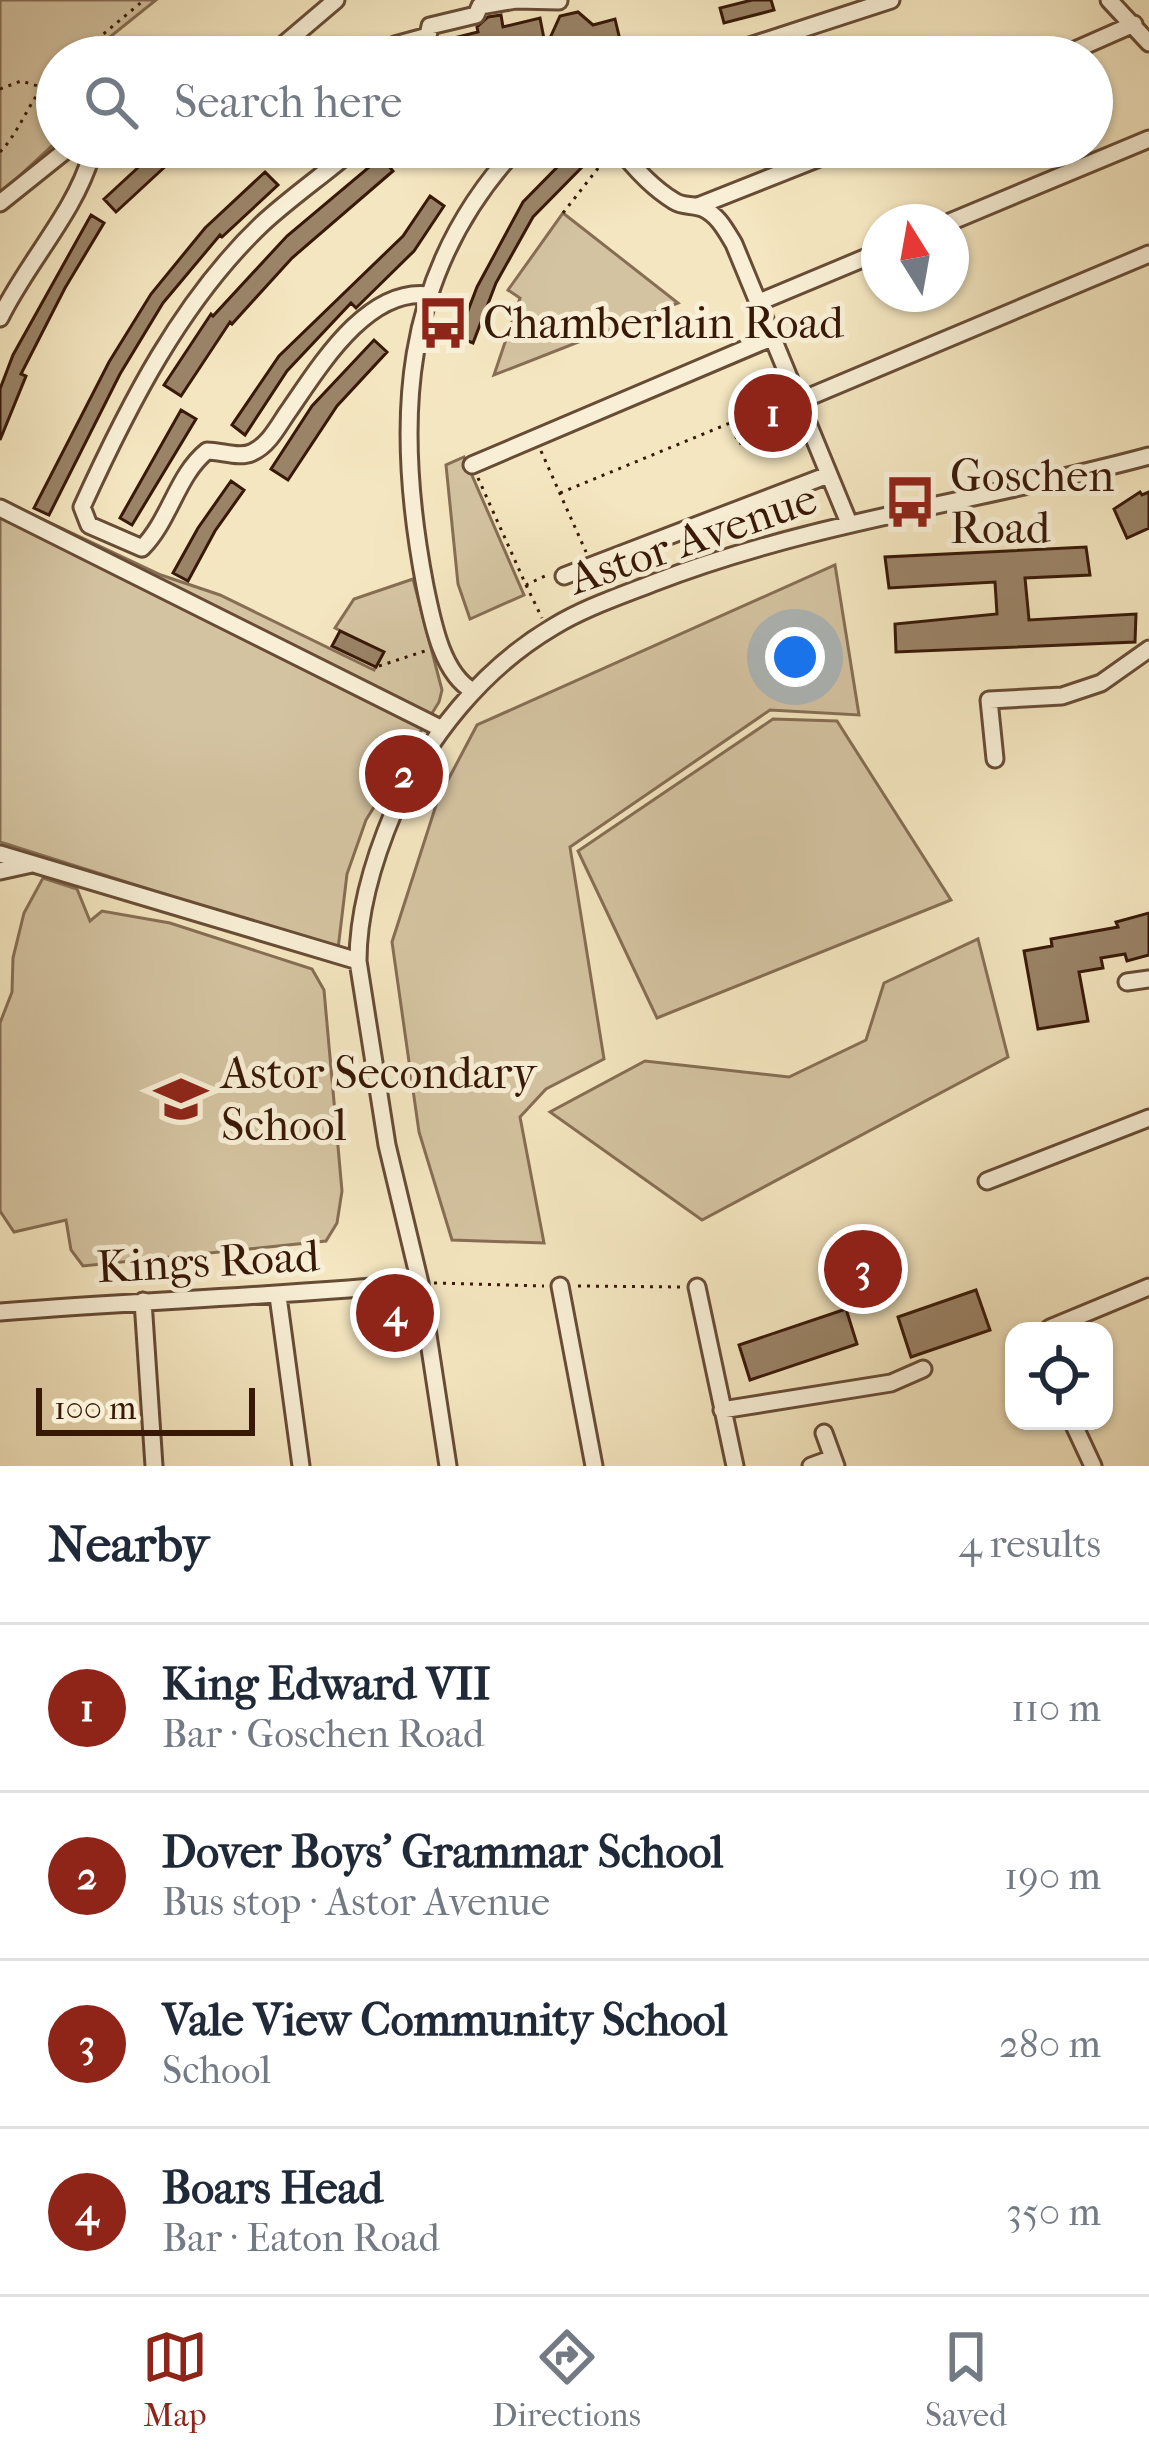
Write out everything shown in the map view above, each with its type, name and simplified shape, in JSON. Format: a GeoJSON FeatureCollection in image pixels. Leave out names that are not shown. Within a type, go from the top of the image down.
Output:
{"type":"FeatureCollection","features":[{"type":"Feature","properties":{"kind":"street"},"geometry":{"type":"LineString","coordinates":[[294,36],[336,0]]}},
{"type":"Feature","properties":{"kind":"street"},"geometry":{"type":"LineString","coordinates":[[428,36],[430,26],[476,15],[480,6],[516,0],[559,1]]}},
{"type":"Feature","properties":{"kind":"street"},"geometry":{"type":"LineString","coordinates":[[780,36],[891,0]]}},
{"type":"Feature","properties":{"kind":"street"},"geometry":{"type":"LineString","coordinates":[[1109,0],[1149,43]]}},
{"type":"Feature","properties":{"kind":"street"},"geometry":{"type":"LineString","coordinates":[[1107,36],[1134,24]]}},
{"type":"Feature","properties":{"kind":"street"},"geometry":{"type":"LineString","coordinates":[[1113,154],[1149,139]]}},
{"type":"Feature","properties":{"kind":"street"},"geometry":{"type":"LineString","coordinates":[[0,203],[44,168]]}},
{"type":"Feature","properties":{"kind":"street"},"geometry":{"type":"LineString","coordinates":[[0,319],[18,280],[88,168]]}},
{"type":"Feature","properties":{"kind":"street"},"geometry":{"type":"LineString","coordinates":[[331,168],[263,224],[178,325],[82,507],[89,525],[142,548],[155,535],[195,460],[207,451],[248,455],[265,445],[312,376],[353,329],[395,297],[410,292],[430,295]]}},
{"type":"Feature","properties":{"kind":"street"},"geometry":{"type":"LineString","coordinates":[[473,692],[455,677],[429,607],[409,478],[406,421],[412,358],[430,295],[469,214],[503,168]]}},
{"type":"Feature","properties":{"kind":"street"},"geometry":{"type":"LineString","coordinates":[[633,168],[680,205],[698,206],[795,168]]}},
{"type":"Feature","properties":{"kind":"street"},"geometry":{"type":"LineString","coordinates":[[969,214],[1079,168]]}},
{"type":"Feature","properties":{"kind":"street"},"geometry":{"type":"LineString","coordinates":[[698,206],[718,218],[734,244],[849,524]]}},
{"type":"Feature","properties":{"kind":"street"},"geometry":{"type":"LineString","coordinates":[[800,410],[1149,254]]}},
{"type":"Feature","properties":{"kind":"street"},"geometry":{"type":"LineString","coordinates":[[757,303],[861,260]]}},
{"type":"Feature","properties":{"kind":"street"},"geometry":{"type":"LineString","coordinates":[[472,465],[771,338]]}},
{"type":"Feature","properties":{"kind":"street","name":"Astor Avenue"},"geometry":{"type":"LineString","coordinates":[[448,1466],[420,1283],[387,1145],[358,961],[358,938],[375,856],[402,793],[442,729],[473,692],[548,630],[700,565],[849,524],[1149,456]]}},
{"type":"Feature","properties":{"kind":"street"},"geometry":{"type":"LineString","coordinates":[[564,576],[828,475]]}},
{"type":"Feature","properties":{"kind":"street"},"geometry":{"type":"LineString","coordinates":[[1,509],[442,729]]}},
{"type":"Feature","properties":{"kind":"street"},"geometry":{"type":"LineString","coordinates":[[994,759],[989,700],[1061,696],[1101,683],[1149,649]]}},
{"type":"Feature","properties":{"kind":"street"},"geometry":{"type":"LineString","coordinates":[[0,854],[358,961]]}},
{"type":"Feature","properties":{"kind":"street"},"geometry":{"type":"LineString","coordinates":[[0,871],[35,864]]}},
{"type":"Feature","properties":{"kind":"street"},"geometry":{"type":"LineString","coordinates":[[1126,982],[1149,980]]}},
{"type":"Feature","properties":{"kind":"street"},"geometry":{"type":"LineString","coordinates":[[987,1181],[1149,1118]]}},
{"type":"Feature","properties":{"kind":"street","name":"Kings Road"},"geometry":{"type":"LineString","coordinates":[[0,1312],[420,1283]]}},
{"type":"Feature","properties":{"kind":"street"},"geometry":{"type":"LineString","coordinates":[[560,1286],[593,1466]]}},
{"type":"Feature","properties":{"kind":"street"},"geometry":{"type":"LineString","coordinates":[[697,1287],[735,1466]]}},
{"type":"Feature","properties":{"kind":"street"},"geometry":{"type":"LineString","coordinates":[[1064,1322],[1149,1287]]}},
{"type":"Feature","properties":{"kind":"street"},"geometry":{"type":"LineString","coordinates":[[278,1296],[301,1466]]}},
{"type":"Feature","properties":{"kind":"street"},"geometry":{"type":"LineString","coordinates":[[143,1300],[154,1466]]}},
{"type":"Feature","properties":{"kind":"street"},"geometry":{"type":"LineString","coordinates":[[722,1410],[892,1383],[923,1369]]}},
{"type":"Feature","properties":{"kind":"street"},"geometry":{"type":"LineString","coordinates":[[1076,1430],[1093,1466]]}},
{"type":"Feature","properties":{"kind":"street"},"geometry":{"type":"LineString","coordinates":[[811,1466],[835,1462],[824,1433]]}},
{"type":"Feature","properties":{"kind":"path"},"geometry":{"type":"LineString","coordinates":[[101,36],[144,0]]}},
{"type":"Feature","properties":{"kind":"path"},"geometry":{"type":"LineString","coordinates":[[0,89],[22,81],[36,86]]}},
{"type":"Feature","properties":{"kind":"path"},"geometry":{"type":"LineString","coordinates":[[0,152],[14,138],[36,99]]}},
{"type":"Feature","properties":{"kind":"path"},"geometry":{"type":"LineString","coordinates":[[563,213],[599,168]]}},
{"type":"Feature","properties":{"kind":"path"},"geometry":{"type":"LineString","coordinates":[[560,493],[730,423],[739,444],[800,410]]}},
{"type":"Feature","properties":{"kind":"path"},"geometry":{"type":"LineString","coordinates":[[536,438],[592,566]]}},
{"type":"Feature","properties":{"kind":"path"},"geometry":{"type":"LineString","coordinates":[[472,465],[548,630]]}},
{"type":"Feature","properties":{"kind":"path"},"geometry":{"type":"LineString","coordinates":[[526,585],[564,568],[564,576]]}},
{"type":"Feature","properties":{"kind":"path"},"geometry":{"type":"LineString","coordinates":[[379,666],[430,648]]}},
{"type":"Feature","properties":{"kind":"shaded area"},"geometry":{"type":"Polygon","coordinates":[[[0,0],[156,0],[111,36],[36,36],[36,161],[0,194],[0,0]]]}},
{"type":"Feature","properties":{"kind":"shaded area"},"geometry":{"type":"Polygon","coordinates":[[[563,213],[678,303],[494,375],[520,298],[508,290],[563,213]]]}},
{"type":"Feature","properties":{"kind":"shaded area"},"geometry":{"type":"Polygon","coordinates":[[[464,457],[524,595],[470,619],[458,584],[446,465],[464,457]]]}},
{"type":"Feature","properties":{"kind":"shaded area"},"geometry":{"type":"Polygon","coordinates":[[[8,503],[161,575],[220,595],[374,670],[383,652],[335,628],[354,599],[413,579],[442,690],[366,820],[347,874],[338,949],[0,842],[0,510],[8,503]]]}},
{"type":"Feature","properties":{"kind":"shaded area"},"geometry":{"type":"Polygon","coordinates":[[[835,565],[859,715],[770,710],[570,847],[604,1059],[546,1089],[520,1117],[544,1243],[452,1240],[419,1132],[392,942],[438,799],[477,725],[835,565]]]}},
{"type":"Feature","properties":{"kind":"shaded area"},"geometry":{"type":"Polygon","coordinates":[[[773,719],[837,721],[951,900],[657,1018],[578,851],[773,719]]]}},
{"type":"Feature","properties":{"kind":"shaded area","name":"Astor Secondary School"},"geometry":{"type":"Polygon","coordinates":[[[43,878],[77,889],[90,921],[102,911],[170,923],[312,969],[324,990],[342,1191],[337,1223],[326,1241],[83,1266],[71,1250],[66,1220],[14,1232],[0,1211],[0,1023],[12,992],[13,958],[24,913],[43,878]]]}},
{"type":"Feature","properties":{"kind":"shaded area"},"geometry":{"type":"Polygon","coordinates":[[[978,939],[1008,1057],[702,1220],[550,1112],[645,1061],[789,1077],[866,1040],[884,983],[978,939]]]}},
{"type":"Feature","properties":{"kind":"building"},"geometry":{"type":"Polygon","coordinates":[[[771,0],[774,10],[724,23],[720,8],[771,0]]]}},
{"type":"Feature","properties":{"kind":"building"},"geometry":{"type":"Polygon","coordinates":[[[578,12],[593,25],[615,19],[619,36],[551,36],[560,16],[578,12]]]}},
{"type":"Feature","properties":{"kind":"building"},"geometry":{"type":"Polygon","coordinates":[[[501,15],[503,27],[540,18],[543,36],[462,36],[478,32],[477,27],[488,17],[501,15]]]}},
{"type":"Feature","properties":{"kind":"building"},"geometry":{"type":"Polygon","coordinates":[[[138,168],[164,168],[116,212],[104,199],[138,168]]]}},
{"type":"Feature","properties":{"kind":"building"},"geometry":{"type":"Polygon","coordinates":[[[368,168],[393,171],[292,258],[230,322],[181,396],[164,385],[211,314],[287,236],[368,168]]]}},
{"type":"Feature","properties":{"kind":"building"},"geometry":{"type":"Polygon","coordinates":[[[556,168],[581,168],[533,217],[496,283],[473,343],[458,337],[477,287],[523,202],[556,168]]]}},
{"type":"Feature","properties":{"kind":"building"},"geometry":{"type":"Polygon","coordinates":[[[265,172],[278,185],[220,235],[163,303],[120,374],[49,515],[34,508],[109,362],[151,294],[205,228],[265,172]]]}},
{"type":"Feature","properties":{"kind":"building"},"geometry":{"type":"Polygon","coordinates":[[[430,196],[444,206],[414,251],[356,308],[351,303],[287,371],[245,435],[232,425],[279,356],[403,236],[430,196]]]}},
{"type":"Feature","properties":{"kind":"building"},"geometry":{"type":"Polygon","coordinates":[[[91,215],[104,223],[21,374],[26,376],[0,440],[0,389],[13,355],[91,215]]]}},
{"type":"Feature","properties":{"kind":"building"},"geometry":{"type":"Polygon","coordinates":[[[374,340],[387,352],[337,406],[288,480],[271,469],[312,406],[374,340]]]}},
{"type":"Feature","properties":{"kind":"building"},"geometry":{"type":"Polygon","coordinates":[[[181,410],[196,419],[132,525],[120,518],[181,410]]]}},
{"type":"Feature","properties":{"kind":"building"},"geometry":{"type":"Polygon","coordinates":[[[231,481],[244,490],[188,581],[173,573],[231,481]]]}},
{"type":"Feature","properties":{"kind":"building"},"geometry":{"type":"Polygon","coordinates":[[[1140,492],[1149,492],[1149,528],[1127,538],[1114,509],[1140,492]]]}},
{"type":"Feature","properties":{"kind":"building"},"geometry":{"type":"Polygon","coordinates":[[[1086,547],[1090,575],[1025,578],[1029,620],[1136,614],[1135,642],[896,652],[895,624],[997,614],[995,582],[889,588],[885,557],[1086,547]]]}},
{"type":"Feature","properties":{"kind":"building"},"geometry":{"type":"Polygon","coordinates":[[[340,631],[384,652],[376,667],[332,646],[340,631]]]}},
{"type":"Feature","properties":{"kind":"building"},"geometry":{"type":"Polygon","coordinates":[[[1149,913],[1149,955],[1127,961],[1125,954],[1101,958],[1103,968],[1079,972],[1088,1021],[1038,1029],[1024,951],[1052,946],[1051,939],[1118,927],[1116,922],[1149,913]]]}},
{"type":"Feature","properties":{"kind":"building"},"geometry":{"type":"Polygon","coordinates":[[[976,1290],[990,1330],[911,1357],[898,1317],[976,1290]]]}},
{"type":"Feature","properties":{"kind":"building"},"geometry":{"type":"Polygon","coordinates":[[[846,1309],[857,1344],[750,1380],[739,1345],[846,1309]]]}},
{"type":"Feature","properties":{"kind":"place","name":"Chamberlain Road"},"geometry":{"type":"Point","coordinates":[443,323]}},
{"type":"Feature","properties":{"kind":"place","name":"King Edward VII"},"geometry":{"type":"Point","coordinates":[773,413]}},
{"type":"Feature","properties":{"kind":"place","name":"Goschen Road"},"geometry":{"type":"Point","coordinates":[910,502]}},
{"type":"Feature","properties":{"kind":"place","name":"Dover Boys' Grammar School"},"geometry":{"type":"Point","coordinates":[404,774]}},
{"type":"Feature","properties":{"kind":"place","name":"Astor Secondary School"},"geometry":{"type":"Point","coordinates":[181,1099]}},
{"type":"Feature","properties":{"kind":"place","name":"Vale View Community School"},"geometry":{"type":"Point","coordinates":[863,1269]}},
{"type":"Feature","properties":{"kind":"place","name":"Boars Head"},"geometry":{"type":"Point","coordinates":[395,1313]}}]}
